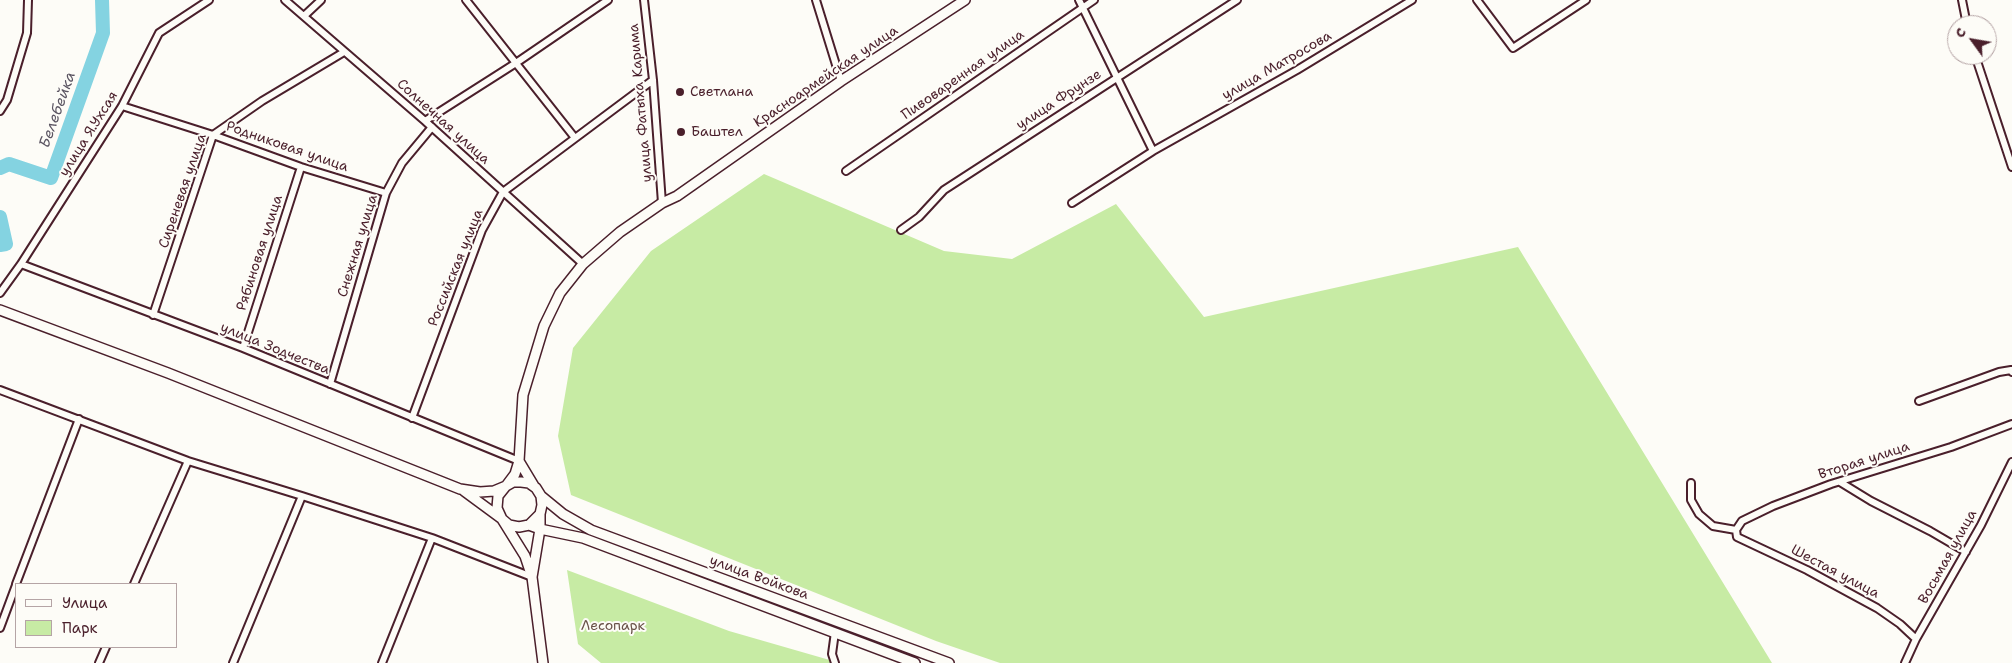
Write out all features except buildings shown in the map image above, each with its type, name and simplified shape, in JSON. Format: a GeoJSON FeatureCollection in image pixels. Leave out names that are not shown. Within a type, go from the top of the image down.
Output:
{"type":"FeatureCollection","features":[{"type":"Feature","properties":{"kind":"main road","name":"Красноармейская улица"},"geometry":{"type":"LineString","coordinates":[[519,461],[523,395],[544,326],[560,293],[584,264],[620,232],[662,203],[677,196],[841,81],[964,0]]}},
{"type":"Feature","properties":{"kind":"main road"},"geometry":{"type":"LineString","coordinates":[[0,310],[168,373],[460,489],[509,525],[519,527],[529,525],[540,514]]}},
{"type":"Feature","properties":{"kind":"main road"},"geometry":{"type":"LineString","coordinates":[[519,461],[515,474],[498,496],[497,508],[525,556],[532,577],[542,663]]}},
{"type":"Feature","properties":{"kind":"main road"},"geometry":{"type":"LineString","coordinates":[[519,461],[538,492],[542,505],[532,577]]}},
{"type":"Feature","properties":{"kind":"main road"},"geometry":{"type":"LineString","coordinates":[[460,489],[480,492],[494,491],[513,482],[521,482],[529,484],[538,492]]}},
{"type":"Feature","properties":{"kind":"main road","name":"улица Войкова"},"geometry":{"type":"LineString","coordinates":[[538,492],[563,514],[591,530],[949,663]]}},
{"type":"Feature","properties":{"kind":"main road","name":"улица Войкова"},"geometry":{"type":"LineString","coordinates":[[529,525],[540,530],[583,538],[915,663]]}},
{"type":"Feature","properties":{"kind":"street"},"geometry":{"type":"LineString","coordinates":[[0,110],[7,100],[27,33],[28,0]]}},
{"type":"Feature","properties":{"kind":"street","name":"улица Я.Ухсая"},"geometry":{"type":"LineString","coordinates":[[0,293],[21,264],[122,106],[159,33],[209,0]]}},
{"type":"Feature","properties":{"kind":"street","name":"Солнечная улица"},"geometry":{"type":"LineString","coordinates":[[284,0],[432,127],[584,264]]}},
{"type":"Feature","properties":{"kind":"street"},"geometry":{"type":"LineString","coordinates":[[304,16],[321,0]]}},
{"type":"Feature","properties":{"kind":"street"},"geometry":{"type":"LineString","coordinates":[[466,0],[575,138]]}},
{"type":"Feature","properties":{"kind":"street"},"geometry":{"type":"LineString","coordinates":[[425,121],[516,63],[608,0]]}},
{"type":"Feature","properties":{"kind":"street","name":"улица Фатыха Карима"},"geometry":{"type":"LineString","coordinates":[[644,0],[653,80],[662,203]]}},
{"type":"Feature","properties":{"kind":"street"},"geometry":{"type":"LineString","coordinates":[[816,0],[841,81]]}},
{"type":"Feature","properties":{"kind":"street"},"geometry":{"type":"LineString","coordinates":[[1079,0],[1153,150]]}},
{"type":"Feature","properties":{"kind":"street","name":"Пивоваренная улица"},"geometry":{"type":"LineString","coordinates":[[846,171],[1094,0]]}},
{"type":"Feature","properties":{"kind":"street","name":"улица Фрунзе"},"geometry":{"type":"LineString","coordinates":[[901,230],[919,217],[944,190],[1237,0]]}},
{"type":"Feature","properties":{"kind":"street","name":"улица Матросова"},"geometry":{"type":"LineString","coordinates":[[1072,203],[1153,150],[1297,70],[1412,0]]}},
{"type":"Feature","properties":{"kind":"street"},"geometry":{"type":"LineString","coordinates":[[1477,0],[1513,48],[1586,0]]}},
{"type":"Feature","properties":{"kind":"street"},"geometry":{"type":"LineString","coordinates":[[1962,0],[1965,15]]}},
{"type":"Feature","properties":{"kind":"street","name":"Сиреневая улица"},"geometry":{"type":"LineString","coordinates":[[154,315],[213,135],[262,101],[344,52]]}},
{"type":"Feature","properties":{"kind":"street"},"geometry":{"type":"LineString","coordinates":[[1978,65],[2012,167]]}},
{"type":"Feature","properties":{"kind":"street","name":"Российская улица"},"geometry":{"type":"LineString","coordinates":[[412,418],[482,230],[503,192],[653,80]]}},
{"type":"Feature","properties":{"kind":"street","name":"Родниковая улица"},"geometry":{"type":"LineString","coordinates":[[122,106],[386,193]]}},
{"type":"Feature","properties":{"kind":"street","name":"Снежная улица"},"geometry":{"type":"LineString","coordinates":[[330,384],[386,193],[402,163],[432,127]]}},
{"type":"Feature","properties":{"kind":"street","name":"Рябиновая улица"},"geometry":{"type":"LineString","coordinates":[[243,348],[302,166]]}},
{"type":"Feature","properties":{"kind":"street","name":"улица Зодчества"},"geometry":{"type":"LineString","coordinates":[[21,264],[243,348],[519,461]]}},
{"type":"Feature","properties":{"kind":"street"},"geometry":{"type":"LineString","coordinates":[[1919,401],[2000,372],[2011,370],[2012,372]]}},
{"type":"Feature","properties":{"kind":"street"},"geometry":{"type":"LineString","coordinates":[[0,390],[188,461],[432,538],[532,577]]}},
{"type":"Feature","properties":{"kind":"street"},"geometry":{"type":"LineString","coordinates":[[16,583],[79,419]]}},
{"type":"Feature","properties":{"kind":"street","name":"Вторая улица"},"geometry":{"type":"LineString","coordinates":[[1736,534],[1742,521],[1773,506],[1840,482],[1943,450],[2012,424]]}},
{"type":"Feature","properties":{"kind":"street"},"geometry":{"type":"LineString","coordinates":[[134,583],[188,461]]}},
{"type":"Feature","properties":{"kind":"street","name":"Восьмая улица"},"geometry":{"type":"LineString","coordinates":[[1905,663],[1916,639],[1966,552],[2012,462]]}},
{"type":"Feature","properties":{"kind":"street"},"geometry":{"type":"LineString","coordinates":[[1840,482],[1871,501],[1966,552]]}},
{"type":"Feature","properties":{"kind":"street","name":"Шестая улица"},"geometry":{"type":"LineString","coordinates":[[1691,483],[1691,500],[1698,514],[1713,526],[1736,534],[1877,608],[1900,624],[1916,639]]}},
{"type":"Feature","properties":{"kind":"street"},"geometry":{"type":"LineString","coordinates":[[233,663],[302,496]]}},
{"type":"Feature","properties":{"kind":"street"},"geometry":{"type":"LineString","coordinates":[[382,663],[432,538]]}},
{"type":"Feature","properties":{"kind":"street"},"geometry":{"type":"LineString","coordinates":[[0,628],[15,587]]}},
{"type":"Feature","properties":{"kind":"street"},"geometry":{"type":"LineString","coordinates":[[835,632],[832,654],[835,663]]}},
{"type":"Feature","properties":{"kind":"street"},"geometry":{"type":"LineString","coordinates":[[99,663],[106,648]]}},
{"type":"Feature","properties":{"kind":"green space"},"geometry":{"type":"Polygon","coordinates":[[[764,174],[944,251],[1012,259],[1116,204],[1204,317],[1518,247],[1772,663],[1000,663],[936,641],[571,495],[558,436],[573,348],[651,251],[764,174]]]}},
{"type":"Feature","properties":{"kind":"green space","name":"Лесопарк"},"geometry":{"type":"Polygon","coordinates":[[[567,570],[729,631],[840,663],[601,663],[578,644],[567,570]]]}},
{"type":"Feature","properties":{"kind":"waterway","name":"Белебейка"},"geometry":{"type":"LineString","coordinates":[[0,168],[9,164],[51,178],[103,33],[102,0]]}},
{"type":"Feature","properties":{"kind":"waterway","name":"Белебейка"},"geometry":{"type":"LineString","coordinates":[[0,217],[6,244],[0,245]]}},
{"type":"Feature","properties":{"kind":"place","name":"Светлана"},"geometry":{"type":"Point","coordinates":[680,92]}},
{"type":"Feature","properties":{"kind":"place","name":"Баштел"},"geometry":{"type":"Point","coordinates":[681,132]}}]}
